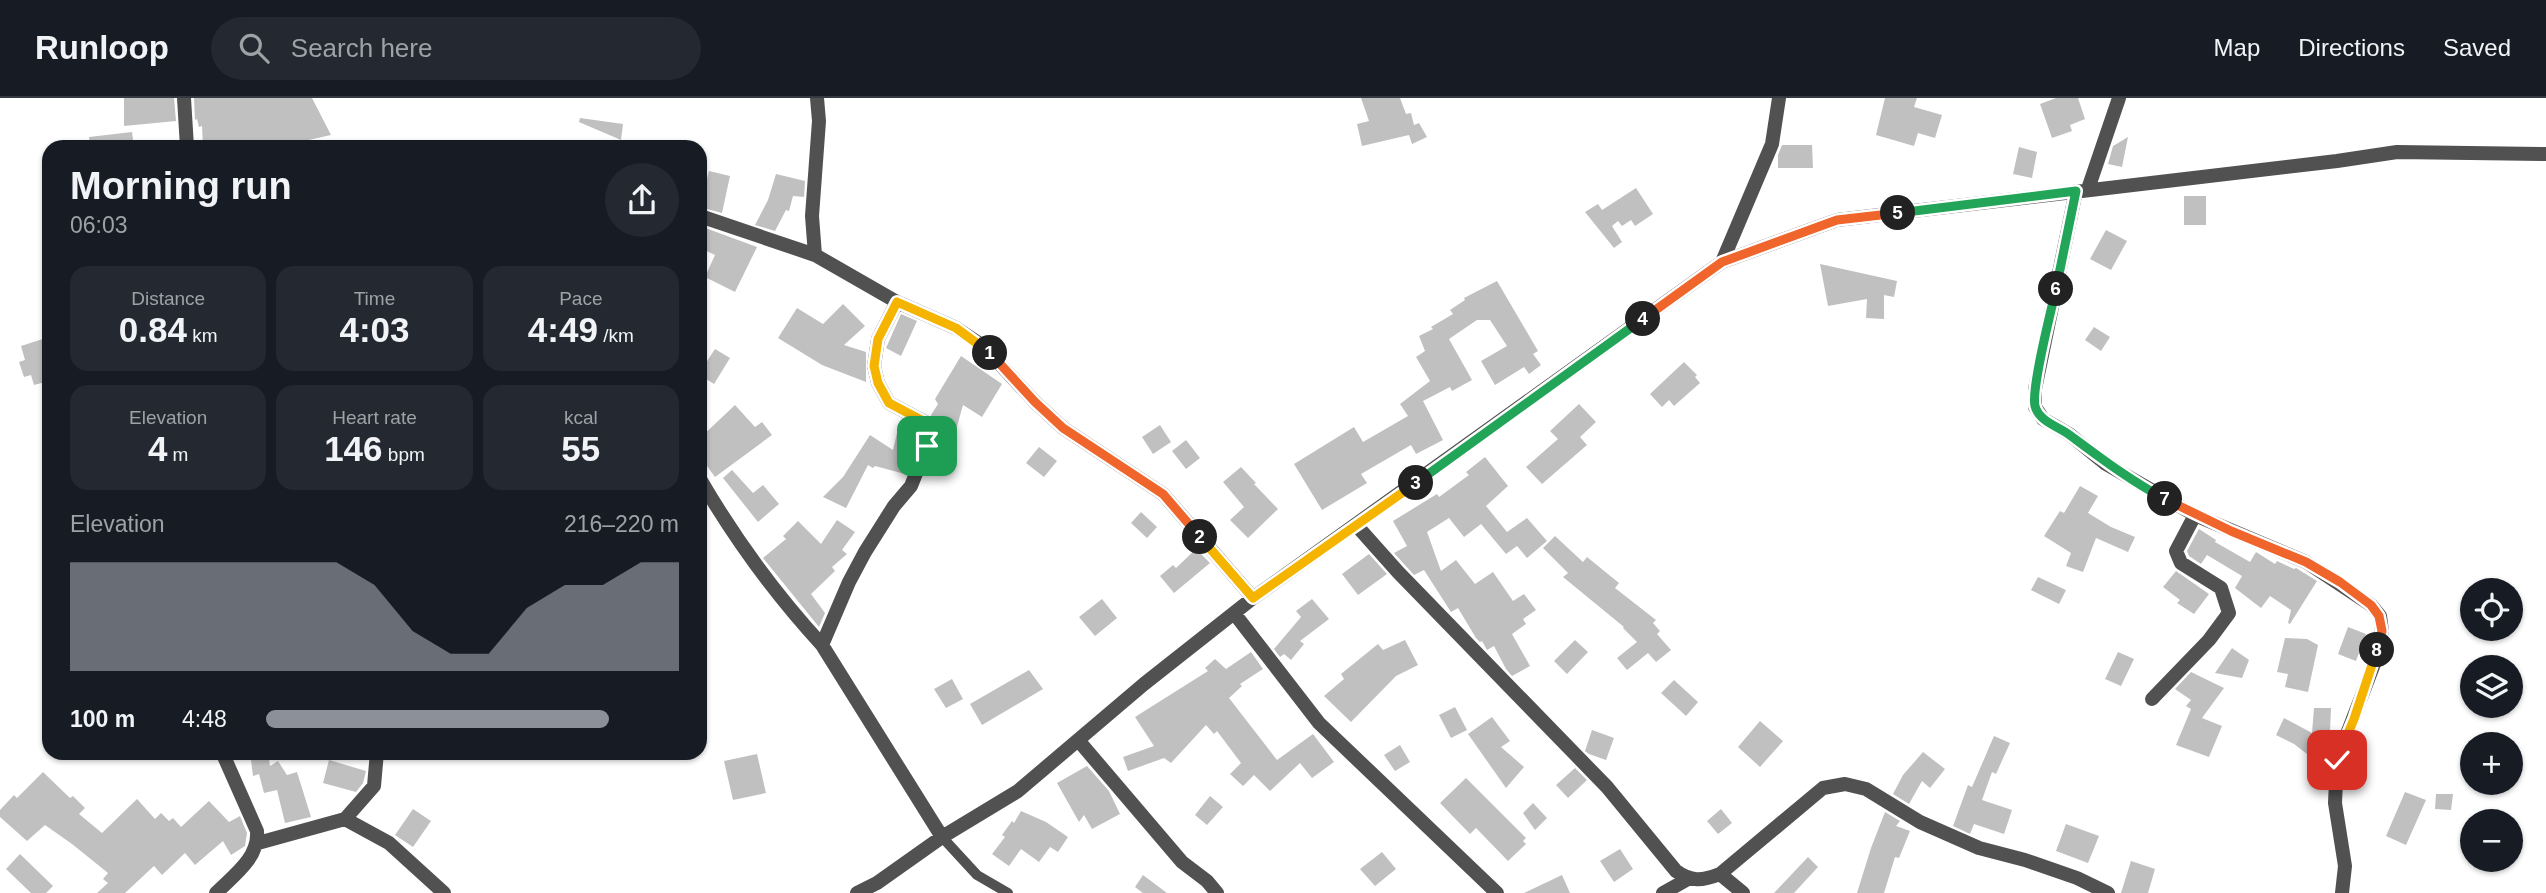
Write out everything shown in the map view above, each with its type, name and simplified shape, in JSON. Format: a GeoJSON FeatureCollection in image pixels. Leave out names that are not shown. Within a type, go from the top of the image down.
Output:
{"type":"FeatureCollection","features":[{"type":"Feature","properties":{"kind":"street"},"geometry":{"type":"LineString","coordinates":[[184,98],[187,140]]}},
{"type":"Feature","properties":{"kind":"street"},"geometry":{"type":"LineString","coordinates":[[815,255],[812,216],[819,121],[817,98]]}},
{"type":"Feature","properties":{"kind":"street"},"geometry":{"type":"LineString","coordinates":[[1722,262],[1772,144],[1779,98]]}},
{"type":"Feature","properties":{"kind":"street"},"geometry":{"type":"LineString","coordinates":[[2119,98],[2082,190],[2035,389],[2035,407],[2043,419],[2069,434],[2106,464],[2196,515],[2306,562],[2371,605],[2379,616],[2382,631],[2374,664],[2337,760],[2334,803],[2345,866],[2342,893]]}},
{"type":"Feature","properties":{"kind":"street"},"geometry":{"type":"LineString","coordinates":[[857,893],[877,883],[942,837],[1018,791],[1253,598],[1722,262],[1837,220],[2397,152],[2546,154]]}},
{"type":"Feature","properties":{"kind":"street"},"geometry":{"type":"LineString","coordinates":[[707,218],[815,255],[897,302],[956,328],[983,346],[1063,428],[1163,494],[1253,598]]}},
{"type":"Feature","properties":{"kind":"street"},"geometry":{"type":"LineString","coordinates":[[822,645],[849,582],[894,506],[911,486],[927,446],[925,422],[889,403],[878,383],[874,366],[878,339],[897,302]]}},
{"type":"Feature","properties":{"kind":"street"},"geometry":{"type":"LineString","coordinates":[[707,491],[729,529],[794,614],[822,645],[942,837]]}},
{"type":"Feature","properties":{"kind":"street"},"geometry":{"type":"LineString","coordinates":[[2152,699],[2209,639],[2229,613],[2221,588],[2181,562],[2176,551],[2196,515]]}},
{"type":"Feature","properties":{"kind":"street"},"geometry":{"type":"LineString","coordinates":[[1357,526],[1398,572],[1607,787],[1676,871],[1688,879],[1705,880],[1720,874],[1823,788],[1845,784],[1866,789],[1920,822],[1979,848],[2077,878],[2108,893]]}},
{"type":"Feature","properties":{"kind":"street"},"geometry":{"type":"LineString","coordinates":[[1234,613],[1319,723],[1497,893]]}},
{"type":"Feature","properties":{"kind":"street"},"geometry":{"type":"LineString","coordinates":[[1078,740],[1182,862],[1207,881],[1217,893]]}},
{"type":"Feature","properties":{"kind":"street"},"geometry":{"type":"LineString","coordinates":[[216,893],[248,860],[258,843],[257,831],[226,760]]}},
{"type":"Feature","properties":{"kind":"street"},"geometry":{"type":"LineString","coordinates":[[258,843],[345,819],[373,786],[376,760]]}},
{"type":"Feature","properties":{"kind":"street"},"geometry":{"type":"LineString","coordinates":[[345,819],[389,843],[444,893]]}},
{"type":"Feature","properties":{"kind":"street"},"geometry":{"type":"LineString","coordinates":[[1720,874],[1743,893]]}},
{"type":"Feature","properties":{"kind":"street"},"geometry":{"type":"LineString","coordinates":[[1663,893],[1688,879]]}},
{"type":"Feature","properties":{"kind":"lane"},"geometry":{"type":"LineString","coordinates":[[942,837],[977,875],[1008,893]]}},
{"type":"Feature","properties":{"kind":"building"},"geometry":{"type":"Polygon","coordinates":[[[124,98],[174,98],[176,121],[124,126],[124,98]]]}},
{"type":"Feature","properties":{"kind":"building"},"geometry":{"type":"Polygon","coordinates":[[[194,98],[312,98],[331,135],[308,140],[203,140],[202,126],[199,127],[197,119],[195,120],[194,98]]]}},
{"type":"Feature","properties":{"kind":"building"},"geometry":{"type":"Polygon","coordinates":[[[1361,98],[1400,98],[1406,114],[1411,113],[1414,125],[1419,123],[1427,137],[1412,144],[1409,135],[1362,146],[1357,124],[1369,121],[1361,98]]]}},
{"type":"Feature","properties":{"kind":"building"},"geometry":{"type":"Polygon","coordinates":[[[1885,98],[1917,98],[1914,107],[1942,115],[1935,138],[1918,133],[1914,146],[1876,135],[1885,98]]]}},
{"type":"Feature","properties":{"kind":"building"},"geometry":{"type":"Polygon","coordinates":[[[2056,98],[2078,98],[2085,119],[2070,125],[2072,131],[2052,138],[2040,104],[2056,98]]]}},
{"type":"Feature","properties":{"kind":"building"},"geometry":{"type":"Polygon","coordinates":[[[580,118],[623,124],[621,140],[579,122],[580,118]]]}},
{"type":"Feature","properties":{"kind":"building"},"geometry":{"type":"Polygon","coordinates":[[[132,132],[133,140],[89,140],[89,137],[132,132]]]}},
{"type":"Feature","properties":{"kind":"building"},"geometry":{"type":"Polygon","coordinates":[[[2128,137],[2122,167],[2108,164],[2113,146],[2128,137]]]}},
{"type":"Feature","properties":{"kind":"building"},"geometry":{"type":"Polygon","coordinates":[[[1782,145],[1812,145],[1813,168],[1778,168],[1778,155],[1782,145]]]}},
{"type":"Feature","properties":{"kind":"building"},"geometry":{"type":"Polygon","coordinates":[[[2019,147],[2037,152],[2032,178],[2013,174],[2019,147]]]}},
{"type":"Feature","properties":{"kind":"building"},"geometry":{"type":"Polygon","coordinates":[[[709,171],[730,176],[722,213],[707,209],[709,171]]]}},
{"type":"Feature","properties":{"kind":"building"},"geometry":{"type":"Polygon","coordinates":[[[776,174],[805,181],[804,197],[793,196],[789,211],[786,210],[775,231],[755,225],[768,200],[776,174]]]}},
{"type":"Feature","properties":{"kind":"building"},"geometry":{"type":"Polygon","coordinates":[[[1636,188],[1653,214],[1635,226],[1631,220],[1622,226],[1618,221],[1612,226],[1622,242],[1614,248],[1585,212],[1598,204],[1602,210],[1636,188]]]}},
{"type":"Feature","properties":{"kind":"building"},"geometry":{"type":"Polygon","coordinates":[[[2184,196],[2206,196],[2206,225],[2184,225],[2184,196]]]}},
{"type":"Feature","properties":{"kind":"building"},"geometry":{"type":"Polygon","coordinates":[[[707,229],[757,247],[735,292],[707,278],[715,255],[707,251],[707,229]]]}},
{"type":"Feature","properties":{"kind":"building"},"geometry":{"type":"Polygon","coordinates":[[[2106,230],[2127,241],[2111,270],[2090,259],[2106,230]]]}},
{"type":"Feature","properties":{"kind":"building"},"geometry":{"type":"Polygon","coordinates":[[[1820,264],[1897,281],[1894,297],[1884,295],[1884,319],[1866,318],[1867,299],[1828,306],[1820,264]]]}},
{"type":"Feature","properties":{"kind":"building"},"geometry":{"type":"Polygon","coordinates":[[[1497,281],[1538,351],[1533,354],[1541,365],[1529,374],[1524,367],[1495,385],[1481,361],[1507,346],[1490,320],[1477,320],[1449,339],[1472,380],[1452,391],[1450,387],[1423,401],[1443,440],[1416,454],[1411,445],[1361,474],[1367,483],[1322,510],[1294,464],[1354,427],[1363,442],[1408,416],[1400,404],[1430,381],[1416,357],[1425,351],[1419,336],[1453,314],[1450,310],[1465,300],[1464,298],[1497,281]]]}},
{"type":"Feature","properties":{"kind":"building"},"geometry":{"type":"Polygon","coordinates":[[[843,304],[865,326],[844,345],[866,352],[866,382],[822,365],[778,338],[797,308],[823,324],[843,304]]]}},
{"type":"Feature","properties":{"kind":"building"},"geometry":{"type":"Polygon","coordinates":[[[901,314],[917,321],[901,356],[886,348],[901,314]]]}},
{"type":"Feature","properties":{"kind":"building"},"geometry":{"type":"Polygon","coordinates":[[[2094,327],[2110,337],[2101,351],[2085,340],[2094,327]]]}},
{"type":"Feature","properties":{"kind":"building"},"geometry":{"type":"Polygon","coordinates":[[[42,339],[42,383],[34,385],[31,375],[24,377],[19,362],[25,360],[21,346],[42,339]]]}},
{"type":"Feature","properties":{"kind":"building"},"geometry":{"type":"Polygon","coordinates":[[[715,349],[730,358],[714,384],[707,380],[707,361],[715,349]]]}},
{"type":"Feature","properties":{"kind":"building"},"geometry":{"type":"Polygon","coordinates":[[[961,356],[1002,384],[982,417],[963,405],[954,437],[935,432],[931,415],[938,404],[935,399],[961,356]]]}},
{"type":"Feature","properties":{"kind":"building"},"geometry":{"type":"Polygon","coordinates":[[[1684,362],[1697,375],[1695,377],[1700,383],[1674,406],[1669,400],[1662,407],[1650,394],[1684,362]]]}},
{"type":"Feature","properties":{"kind":"building"},"geometry":{"type":"Polygon","coordinates":[[[1579,404],[1596,422],[1580,437],[1587,445],[1542,484],[1526,467],[1558,439],[1550,431],[1579,404]]]}},
{"type":"Feature","properties":{"kind":"building"},"geometry":{"type":"Polygon","coordinates":[[[735,405],[755,427],[762,422],[772,435],[715,477],[707,466],[707,431],[735,405]]]}},
{"type":"Feature","properties":{"kind":"building"},"geometry":{"type":"Polygon","coordinates":[[[900,421],[916,428],[917,444],[905,474],[868,465],[846,508],[823,497],[843,477],[870,435],[893,450],[900,421]]]}},
{"type":"Feature","properties":{"kind":"building"},"geometry":{"type":"Polygon","coordinates":[[[1160,425],[1171,442],[1153,454],[1142,437],[1160,425]]]}},
{"type":"Feature","properties":{"kind":"building"},"geometry":{"type":"Polygon","coordinates":[[[1186,440],[1200,458],[1186,469],[1172,451],[1186,440]]]}},
{"type":"Feature","properties":{"kind":"building"},"geometry":{"type":"Polygon","coordinates":[[[1039,447],[1057,461],[1044,477],[1026,463],[1039,447]]]}},
{"type":"Feature","properties":{"kind":"building"},"geometry":{"type":"Polygon","coordinates":[[[1485,457],[1508,486],[1486,506],[1507,532],[1527,518],[1547,541],[1527,558],[1517,546],[1506,554],[1481,524],[1464,537],[1449,518],[1427,532],[1441,571],[1456,560],[1475,584],[1493,572],[1513,601],[1524,594],[1536,610],[1523,619],[1526,624],[1512,634],[1530,666],[1512,676],[1494,646],[1487,650],[1482,641],[1476,638],[1458,608],[1451,612],[1424,570],[1414,575],[1394,553],[1407,546],[1393,521],[1437,494],[1439,497],[1469,475],[1466,472],[1485,457]]]}},
{"type":"Feature","properties":{"kind":"building"},"geometry":{"type":"Polygon","coordinates":[[[1241,467],[1278,509],[1248,538],[1230,520],[1244,507],[1223,482],[1241,467]]]}},
{"type":"Feature","properties":{"kind":"building"},"geometry":{"type":"Polygon","coordinates":[[[732,470],[753,493],[763,485],[779,504],[758,522],[723,478],[732,470]]]}},
{"type":"Feature","properties":{"kind":"building"},"geometry":{"type":"Polygon","coordinates":[[[2080,486],[2098,496],[2088,513],[2135,537],[2128,552],[2096,538],[2083,572],[2066,566],[2071,553],[2044,536],[2060,511],[2064,513],[2080,486]]]}},
{"type":"Feature","properties":{"kind":"building"},"geometry":{"type":"Polygon","coordinates":[[[1141,512],[1157,527],[1147,538],[1131,523],[1141,512]]]}},
{"type":"Feature","properties":{"kind":"building"},"geometry":{"type":"Polygon","coordinates":[[[837,520],[855,532],[842,550],[847,554],[832,567],[835,571],[811,594],[825,613],[819,627],[763,558],[786,539],[783,536],[798,521],[821,544],[837,520]]]}},
{"type":"Feature","properties":{"kind":"building"},"geometry":{"type":"Polygon","coordinates":[[[2199,529],[2216,540],[2215,542],[2250,562],[2256,552],[2275,564],[2277,561],[2296,568],[2317,581],[2290,624],[2291,610],[2270,596],[2261,608],[2235,588],[2242,576],[2207,555],[2201,564],[2189,556],[2187,551],[2199,529]]]}},
{"type":"Feature","properties":{"kind":"building"},"geometry":{"type":"Polygon","coordinates":[[[1555,536],[1583,562],[1587,557],[1619,583],[1615,588],[1656,620],[1653,623],[1660,631],[1657,634],[1671,650],[1656,662],[1648,653],[1627,670],[1617,658],[1637,642],[1624,627],[1563,577],[1568,573],[1543,548],[1555,536]]]}},
{"type":"Feature","properties":{"kind":"building"},"geometry":{"type":"Polygon","coordinates":[[[1196,549],[1210,563],[1174,593],[1160,576],[1173,565],[1176,568],[1196,549]]]}},
{"type":"Feature","properties":{"kind":"building"},"geometry":{"type":"Polygon","coordinates":[[[1369,554],[1387,574],[1358,595],[1342,574],[1369,554]]]}},
{"type":"Feature","properties":{"kind":"building"},"geometry":{"type":"Polygon","coordinates":[[[2176,571],[2209,594],[2194,614],[2177,603],[2180,600],[2163,587],[2176,571]]]}},
{"type":"Feature","properties":{"kind":"building"},"geometry":{"type":"Polygon","coordinates":[[[2038,577],[2066,590],[2059,604],[2031,590],[2038,577]]]}},
{"type":"Feature","properties":{"kind":"building"},"geometry":{"type":"Polygon","coordinates":[[[1102,599],[1117,618],[1095,636],[1079,617],[1102,599]]]}},
{"type":"Feature","properties":{"kind":"building"},"geometry":{"type":"Polygon","coordinates":[[[1312,599],[1329,619],[1300,641],[1304,644],[1291,660],[1284,654],[1280,657],[1274,649],[1301,617],[1296,611],[1312,599]]]}},
{"type":"Feature","properties":{"kind":"building"},"geometry":{"type":"Polygon","coordinates":[[[2348,627],[2366,634],[2356,661],[2338,654],[2348,627]]]}},
{"type":"Feature","properties":{"kind":"building"},"geometry":{"type":"Polygon","coordinates":[[[2285,638],[2307,639],[2318,645],[2308,692],[2285,687],[2288,674],[2277,672],[2285,638]]]}},
{"type":"Feature","properties":{"kind":"building"},"geometry":{"type":"Polygon","coordinates":[[[1405,640],[1418,665],[1396,676],[1351,722],[1324,696],[1344,679],[1341,674],[1378,644],[1383,650],[1405,640]]]}},
{"type":"Feature","properties":{"kind":"building"},"geometry":{"type":"Polygon","coordinates":[[[1575,640],[1588,652],[1567,674],[1554,661],[1575,640]]]}},
{"type":"Feature","properties":{"kind":"building"},"geometry":{"type":"Polygon","coordinates":[[[2232,648],[2249,660],[2242,678],[2215,673],[2232,648]]]}},
{"type":"Feature","properties":{"kind":"building"},"geometry":{"type":"Polygon","coordinates":[[[1251,652],[1263,669],[1240,684],[1242,686],[1229,698],[1277,760],[1313,734],[1334,762],[1312,778],[1300,763],[1270,791],[1254,775],[1243,786],[1230,774],[1241,763],[1217,731],[1214,734],[1206,725],[1171,763],[1164,758],[1128,771],[1123,757],[1154,746],[1135,717],[1208,671],[1205,668],[1215,659],[1226,669],[1251,652]]]}},
{"type":"Feature","properties":{"kind":"building"},"geometry":{"type":"Polygon","coordinates":[[[2118,652],[2134,659],[2121,686],[2105,679],[2118,652]]]}},
{"type":"Feature","properties":{"kind":"building"},"geometry":{"type":"Polygon","coordinates":[[[1029,670],[1043,689],[982,725],[970,704],[1029,670]]]}},
{"type":"Feature","properties":{"kind":"building"},"geometry":{"type":"Polygon","coordinates":[[[2191,672],[2224,688],[2202,718],[2222,726],[2209,757],[2176,745],[2191,709],[2186,706],[2191,700],[2175,689],[2191,672]]]}},
{"type":"Feature","properties":{"kind":"building"},"geometry":{"type":"Polygon","coordinates":[[[952,679],[963,699],[946,708],[934,689],[952,679]]]}},
{"type":"Feature","properties":{"kind":"building"},"geometry":{"type":"Polygon","coordinates":[[[1674,680],[1698,702],[1686,716],[1661,693],[1674,680]]]}},
{"type":"Feature","properties":{"kind":"building"},"geometry":{"type":"Polygon","coordinates":[[[1455,707],[1467,730],[1451,738],[1439,715],[1455,707]]]}},
{"type":"Feature","properties":{"kind":"building"},"geometry":{"type":"Polygon","coordinates":[[[2314,708],[2331,708],[2330,732],[2336,735],[2320,764],[2294,744],[2276,735],[2284,718],[2312,733],[2314,708]]]}},
{"type":"Feature","properties":{"kind":"building"},"geometry":{"type":"Polygon","coordinates":[[[1492,717],[1510,741],[1501,747],[1524,767],[1506,788],[1468,734],[1492,717]]]}},
{"type":"Feature","properties":{"kind":"building"},"geometry":{"type":"Polygon","coordinates":[[[1760,721],[1783,741],[1760,767],[1738,747],[1760,721]]]}},
{"type":"Feature","properties":{"kind":"building"},"geometry":{"type":"Polygon","coordinates":[[[1592,730],[1614,738],[1606,760],[1585,751],[1592,730]]]}},
{"type":"Feature","properties":{"kind":"building"},"geometry":{"type":"Polygon","coordinates":[[[1994,736],[2010,743],[1996,774],[1992,772],[1982,800],[2012,810],[2004,834],[1974,824],[1970,834],[1953,826],[1968,785],[1972,787],[1994,736]]]}},
{"type":"Feature","properties":{"kind":"building"},"geometry":{"type":"Polygon","coordinates":[[[1400,745],[1410,762],[1395,771],[1384,755],[1400,745]]]}},
{"type":"Feature","properties":{"kind":"building"},"geometry":{"type":"Polygon","coordinates":[[[1923,752],[1945,769],[1930,788],[1922,781],[1909,804],[1893,794],[1903,775],[1923,752]]]}},
{"type":"Feature","properties":{"kind":"building"},"geometry":{"type":"Polygon","coordinates":[[[757,754],[766,793],[733,800],[724,761],[757,754]]]}},
{"type":"Feature","properties":{"kind":"building"},"geometry":{"type":"Polygon","coordinates":[[[251,760],[269,760],[270,766],[278,761],[287,775],[297,772],[311,817],[285,823],[277,790],[264,793],[259,774],[253,776],[251,760]]]}},
{"type":"Feature","properties":{"kind":"building"},"geometry":{"type":"Polygon","coordinates":[[[329,760],[366,771],[363,783],[356,792],[323,783],[329,760]]]}},
{"type":"Feature","properties":{"kind":"building"},"geometry":{"type":"Polygon","coordinates":[[[1087,766],[1109,791],[1120,814],[1092,829],[1084,815],[1079,822],[1057,783],[1087,766]]]}},
{"type":"Feature","properties":{"kind":"building"},"geometry":{"type":"Polygon","coordinates":[[[1575,768],[1587,780],[1568,798],[1556,785],[1575,768]]]}},
{"type":"Feature","properties":{"kind":"building"},"geometry":{"type":"Polygon","coordinates":[[[43,772],[70,798],[73,796],[85,808],[79,814],[102,833],[137,799],[155,819],[161,813],[169,821],[173,818],[181,827],[209,801],[229,822],[240,816],[247,833],[245,846],[231,855],[223,841],[195,865],[185,853],[162,875],[154,866],[125,893],[97,893],[108,883],[103,879],[108,873],[72,844],[45,825],[27,841],[0,817],[0,810],[14,795],[17,798],[43,772]]]}},
{"type":"Feature","properties":{"kind":"building"},"geometry":{"type":"Polygon","coordinates":[[[1466,778],[1526,838],[1523,841],[1526,844],[1508,861],[1476,828],[1470,834],[1440,803],[1466,778]]]}},
{"type":"Feature","properties":{"kind":"building"},"geometry":{"type":"Polygon","coordinates":[[[2405,792],[2426,800],[2406,845],[2386,836],[2405,792]]]}},
{"type":"Feature","properties":{"kind":"building"},"geometry":{"type":"Polygon","coordinates":[[[2436,794],[2453,794],[2451,810],[2435,809],[2436,794]]]}},
{"type":"Feature","properties":{"kind":"building"},"geometry":{"type":"Polygon","coordinates":[[[1210,796],[1223,807],[1207,825],[1195,815],[1210,796]]]}},
{"type":"Feature","properties":{"kind":"building"},"geometry":{"type":"Polygon","coordinates":[[[1533,803],[1547,818],[1535,830],[1523,813],[1533,803]]]}},
{"type":"Feature","properties":{"kind":"building"},"geometry":{"type":"Polygon","coordinates":[[[413,809],[431,821],[413,847],[395,835],[413,809]]]}},
{"type":"Feature","properties":{"kind":"building"},"geometry":{"type":"Polygon","coordinates":[[[1721,809],[1732,823],[1718,834],[1707,821],[1721,809]]]}},
{"type":"Feature","properties":{"kind":"building"},"geometry":{"type":"Polygon","coordinates":[[[1021,811],[1046,822],[1068,837],[1058,852],[1050,847],[1039,862],[1021,849],[1009,866],[992,854],[1005,837],[1002,835],[1021,811]]]}},
{"type":"Feature","properties":{"kind":"building"},"geometry":{"type":"Polygon","coordinates":[[[1885,812],[1900,821],[1896,826],[1910,831],[1899,858],[1895,857],[1884,893],[1857,893],[1871,848],[1885,812]]]}},
{"type":"Feature","properties":{"kind":"building"},"geometry":{"type":"Polygon","coordinates":[[[2066,824],[2099,836],[2088,863],[2056,851],[2066,824]]]}},
{"type":"Feature","properties":{"kind":"building"},"geometry":{"type":"Polygon","coordinates":[[[1620,849],[1633,869],[1614,882],[1600,861],[1620,849]]]}},
{"type":"Feature","properties":{"kind":"building"},"geometry":{"type":"Polygon","coordinates":[[[1382,852],[1396,869],[1375,886],[1360,869],[1382,852]]]}},
{"type":"Feature","properties":{"kind":"building"},"geometry":{"type":"Polygon","coordinates":[[[20,854],[53,886],[46,893],[31,893],[6,869],[20,854]]]}},
{"type":"Feature","properties":{"kind":"building"},"geometry":{"type":"Polygon","coordinates":[[[1808,857],[1818,867],[1794,893],[1774,893],[1808,857]]]}},
{"type":"Feature","properties":{"kind":"building"},"geometry":{"type":"Polygon","coordinates":[[[2131,861],[2155,869],[2148,893],[2121,893],[2131,861]]]}},
{"type":"Feature","properties":{"kind":"building"},"geometry":{"type":"Polygon","coordinates":[[[1143,875],[1167,893],[1143,893],[1135,887],[1143,875]]]}},
{"type":"Feature","properties":{"kind":"building"},"geometry":{"type":"Polygon","coordinates":[[[1562,875],[1570,893],[1524,893],[1562,875]]]}},
{"type":"Feature","properties":{"kind":"route"},"geometry":{"type":"LineString","coordinates":[[927,446],[925,422],[889,403],[878,383],[874,366],[878,339],[897,302],[956,328],[983,346],[1063,428],[1163,494],[1253,598],[1722,262],[1837,220],[2076,191],[2035,389],[2035,407],[2043,419],[2069,434],[2106,464],[2151,491],[2196,515],[2306,562],[2371,605],[2379,616],[2382,631],[2374,664],[2337,760]]}}]}
